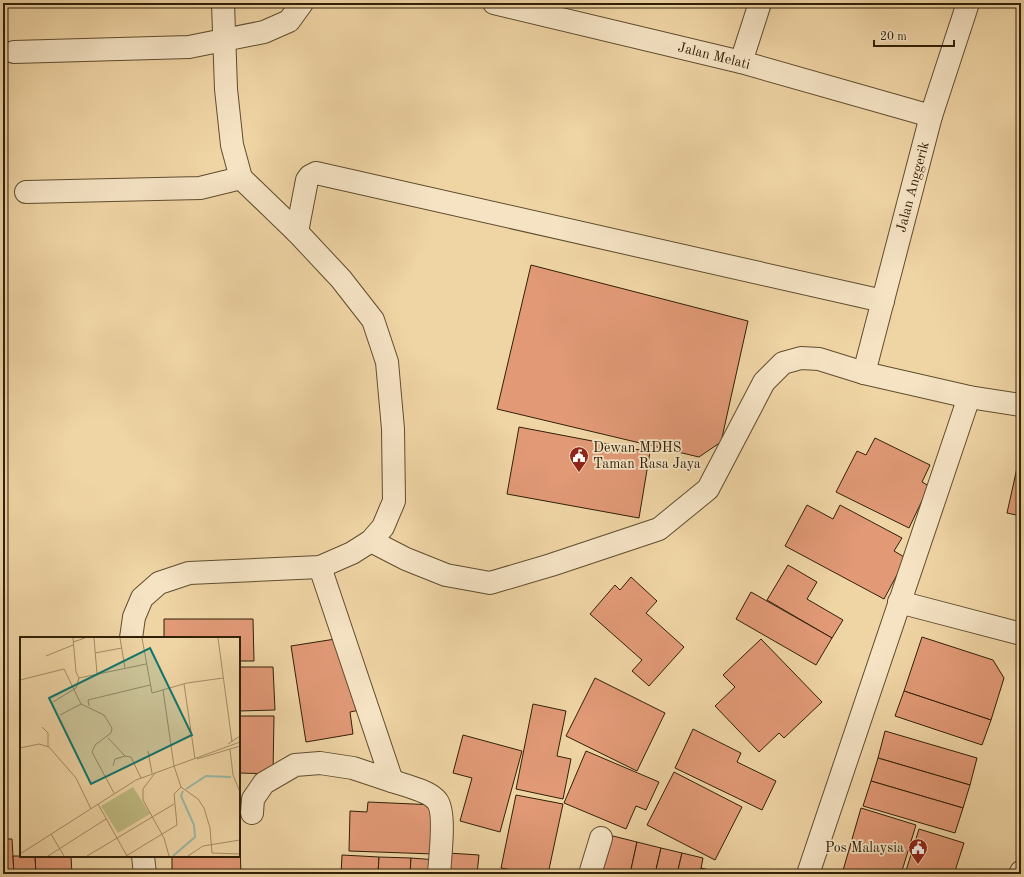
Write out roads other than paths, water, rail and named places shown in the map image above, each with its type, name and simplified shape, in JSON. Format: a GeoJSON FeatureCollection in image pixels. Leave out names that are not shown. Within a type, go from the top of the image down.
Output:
{"type":"FeatureCollection","features":[{"type":"Feature","properties":{"kind":"street"},"geometry":{"type":"LineString","coordinates":[[131,637],[134,617],[142,598],[159,583],[189,573],[320,566],[352,553],[371,541],[383,527],[394,501],[392,429],[387,362],[373,320],[341,279],[297,232],[241,178],[232,145],[226,89],[223,3]]}},
{"type":"Feature","properties":{"kind":"street"},"geometry":{"type":"LineString","coordinates":[[14,52],[189,47],[264,32],[289,21],[302,3]]}},
{"type":"Feature","properties":{"kind":"street","name":"Jalan Melati"},"geometry":{"type":"LineString","coordinates":[[494,3],[741,62],[931,116]]}},
{"type":"Feature","properties":{"kind":"street"},"geometry":{"type":"LineString","coordinates":[[741,62],[760,3]]}},
{"type":"Feature","properties":{"kind":"street","name":"Jalan Anggerik"},"geometry":{"type":"LineString","coordinates":[[864,373],[931,116],[968,3]]}},
{"type":"Feature","properties":{"kind":"street"},"geometry":{"type":"LineString","coordinates":[[297,232],[307,180],[310,176],[316,173],[883,301]]}},
{"type":"Feature","properties":{"kind":"street"},"geometry":{"type":"LineString","coordinates":[[26,192],[200,188],[241,178]]}},
{"type":"Feature","properties":{"kind":"street"},"geometry":{"type":"LineString","coordinates":[[371,541],[406,559],[446,575],[490,583],[551,565],[658,529],[708,488],[764,382],[783,363],[801,358],[819,359],[864,373],[968,397],[1021,406]]}},
{"type":"Feature","properties":{"kind":"street"},"geometry":{"type":"LineString","coordinates":[[808,874],[968,397]]}},
{"type":"Feature","properties":{"kind":"street"},"geometry":{"type":"LineString","coordinates":[[320,566],[392,782]]}},
{"type":"Feature","properties":{"kind":"street"},"geometry":{"type":"LineString","coordinates":[[899,602],[1021,634]]}},
{"type":"Feature","properties":{"kind":"street"},"geometry":{"type":"LineString","coordinates":[[252,812],[253,799],[264,783],[295,765],[320,763],[353,768],[423,792],[437,801],[442,813],[439,874]]}},
{"type":"Feature","properties":{"kind":"street"},"geometry":{"type":"LineString","coordinates":[[590,874],[601,838]]}},
{"type":"Feature","properties":{"kind":"street"},"geometry":{"type":"LineString","coordinates":[[143,857],[145,874]]}},
{"type":"Feature","properties":{"kind":"place","name":"Dewan MDHS Taman Rasa Jaya"},"geometry":{"type":"Point","coordinates":[579,473]}},
{"type":"Feature","properties":{"kind":"place","name":"Pos Malaysia"},"geometry":{"type":"Point","coordinates":[918,865]}}]}
